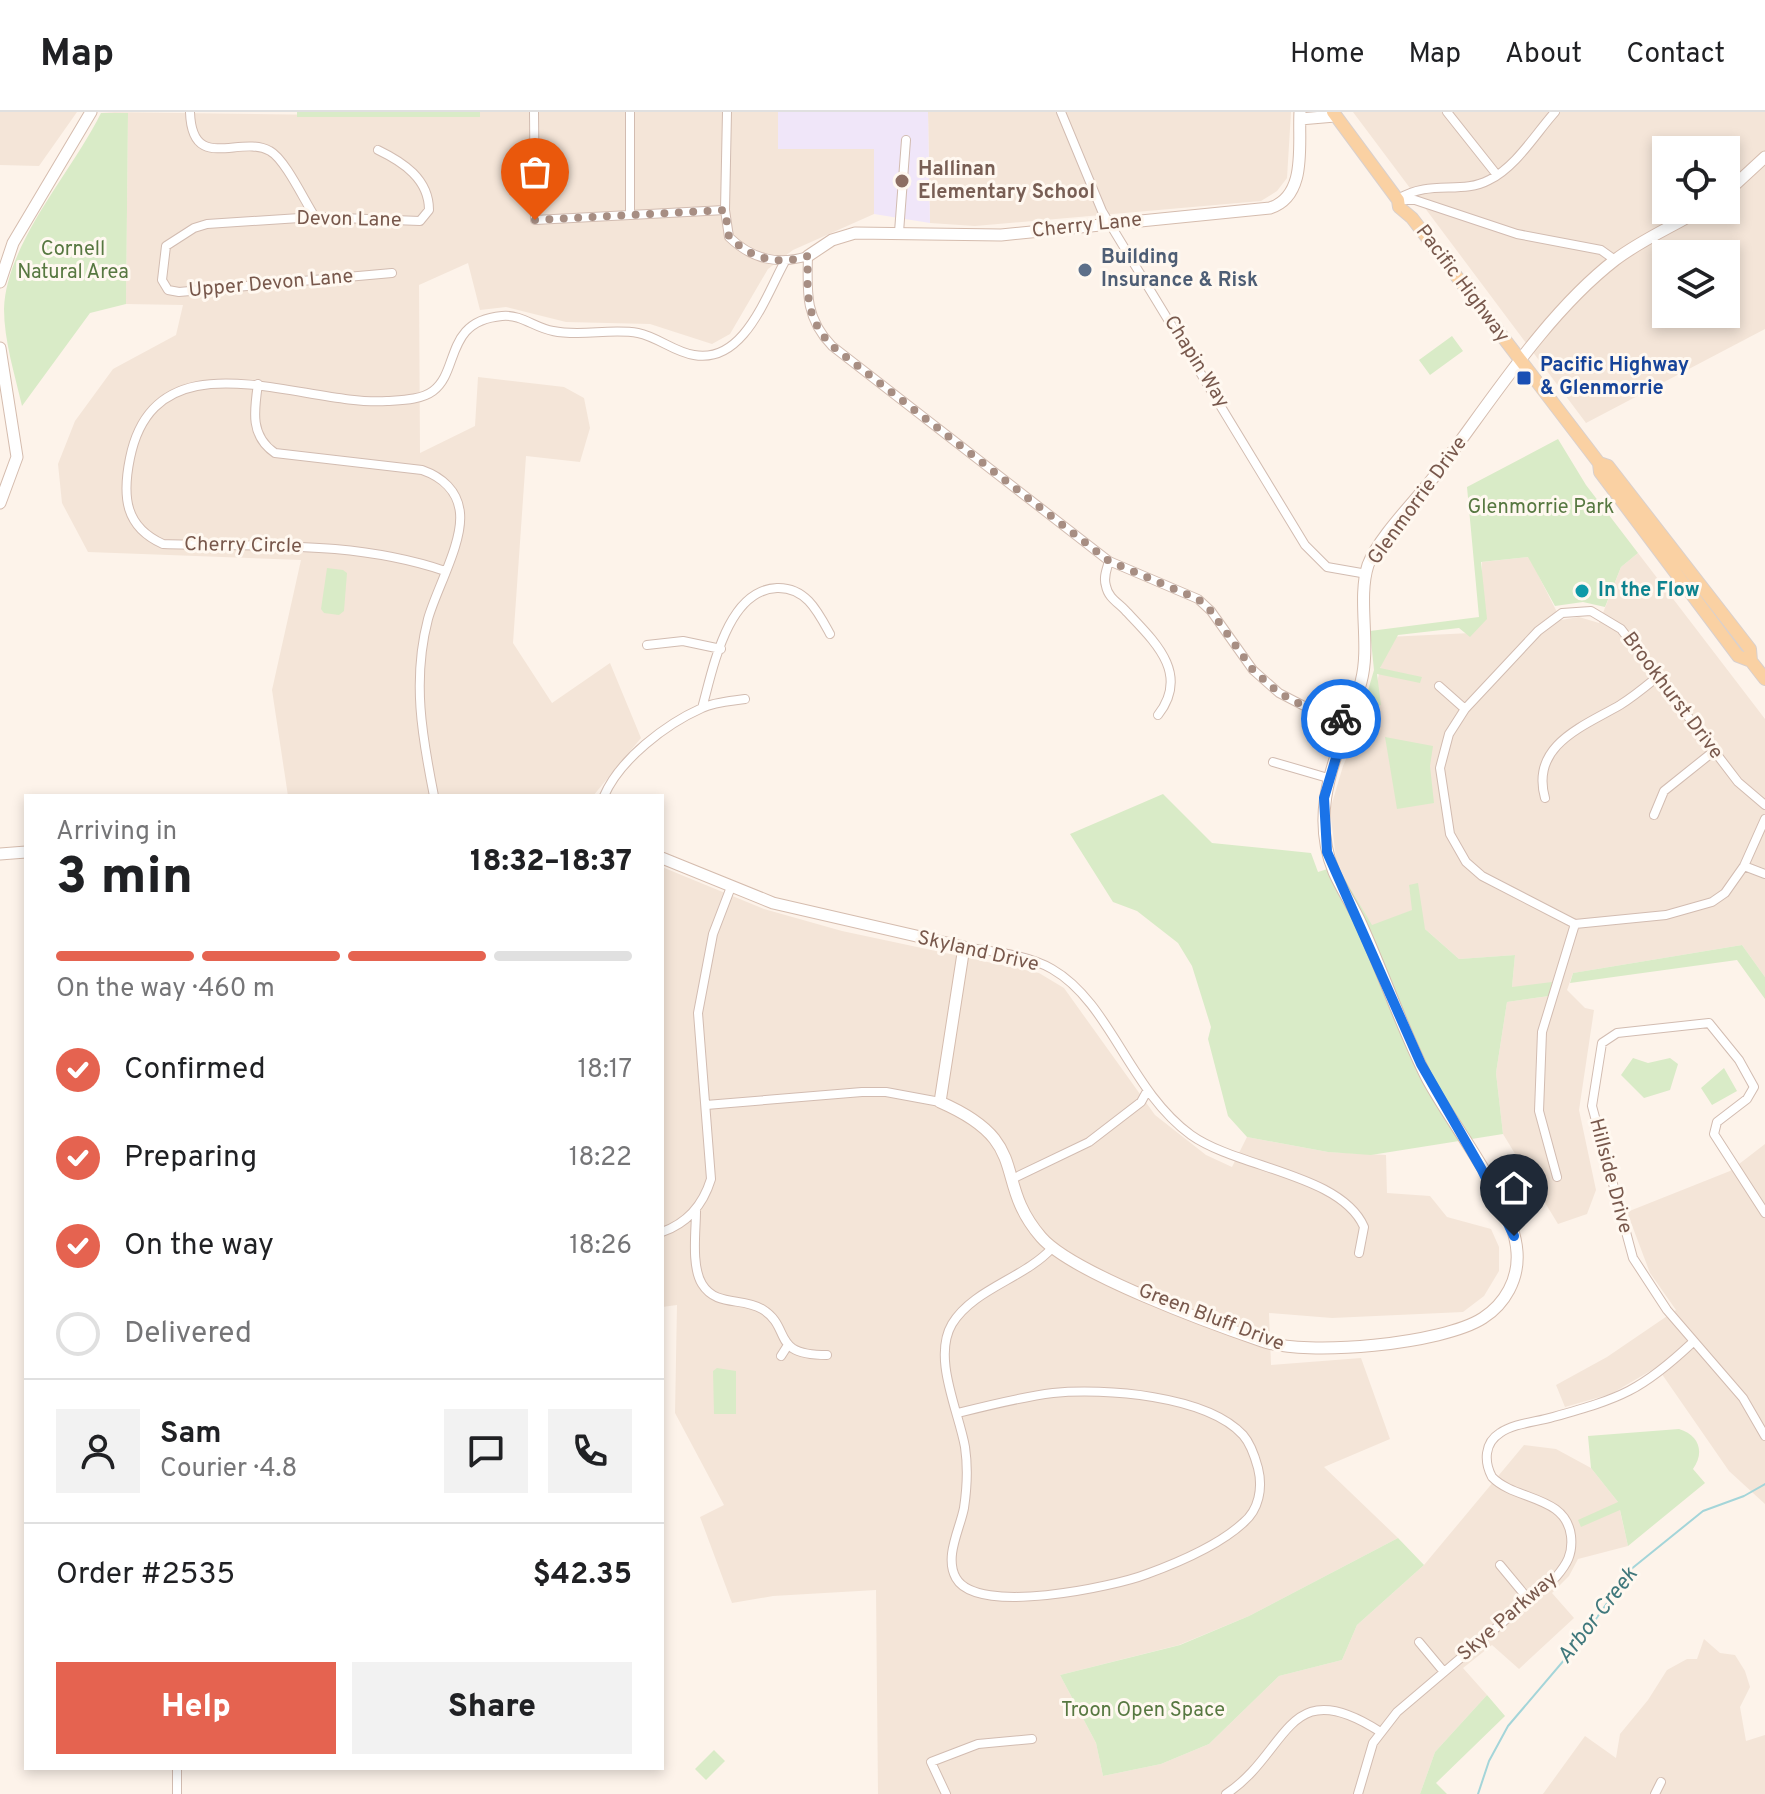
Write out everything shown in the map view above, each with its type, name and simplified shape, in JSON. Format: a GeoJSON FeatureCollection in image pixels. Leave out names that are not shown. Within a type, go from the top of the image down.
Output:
{"type":"FeatureCollection","features":[{"type":"Feature","properties":{"kind":"main road","name":"Pacific Highway"},"geometry":{"type":"LineString","coordinates":[[1334,114],[1398,200],[1413,212],[1412,218],[1599,463],[1600,472],[1674,573],[1738,656],[1751,661],[1765,679]]}},
{"type":"Feature","properties":{"kind":"street"},"geometry":{"type":"LineString","coordinates":[[0,282],[13,243],[91,112]]}},
{"type":"Feature","properties":{"kind":"street"},"geometry":{"type":"LineString","coordinates":[[190,112],[193,133],[206,146],[260,148],[275,154],[315,217]]}},
{"type":"Feature","properties":{"kind":"street"},"geometry":{"type":"LineString","coordinates":[[534,112],[535,220],[725,210]]}},
{"type":"Feature","properties":{"kind":"street"},"geometry":{"type":"LineString","coordinates":[[630,112],[630,215]]}},
{"type":"Feature","properties":{"kind":"street"},"geometry":{"type":"LineString","coordinates":[[727,112],[727,229],[736,243],[784,263],[808,256],[808,309],[816,328],[832,346],[1109,561],[1198,599],[1211,611],[1267,684],[1294,703],[1347,721]]}},
{"type":"Feature","properties":{"kind":"street","name":"Chapin Way"},"geometry":{"type":"LineString","coordinates":[[1061,112],[1109,224],[1312,556],[1327,567],[1367,574]]}},
{"type":"Feature","properties":{"kind":"street"},"geometry":{"type":"LineString","coordinates":[[1447,112],[1497,175]]}},
{"type":"Feature","properties":{"kind":"street"},"geometry":{"type":"LineString","coordinates":[[1398,200],[1415,189],[1477,184],[1497,175],[1555,112]]}},
{"type":"Feature","properties":{"kind":"street","name":"Cherry Lane"},"geometry":{"type":"LineString","coordinates":[[808,256],[844,235],[899,232],[1001,235],[1275,206],[1295,186],[1300,115],[1334,114]]}},
{"type":"Feature","properties":{"kind":"street"},"geometry":{"type":"LineString","coordinates":[[899,232],[906,140]]}},
{"type":"Feature","properties":{"kind":"street","name":"Devon Lane"},"geometry":{"type":"LineString","coordinates":[[181,235],[207,224],[315,217],[415,222],[426,218],[429,202],[422,182],[402,163],[378,150]]}},
{"type":"Feature","properties":{"kind":"street"},"geometry":{"type":"LineString","coordinates":[[1740,180],[1765,157]]}},
{"type":"Feature","properties":{"kind":"street"},"geometry":{"type":"LineString","coordinates":[[1398,200],[1415,200],[1517,234],[1601,250],[1615,260]]}},
{"type":"Feature","properties":{"kind":"street","name":"Glenmorrie Drive"},"geometry":{"type":"LineString","coordinates":[[1347,721],[1364,663],[1367,574],[1378,549],[1569,303],[1615,260],[1676,224]]}},
{"type":"Feature","properties":{"kind":"street","name":"Upper Devon Lane"},"geometry":{"type":"LineString","coordinates":[[181,235],[166,246],[163,253],[162,280],[172,291],[392,273]]}},
{"type":"Feature","properties":{"kind":"street","name":"Cherry Circle"},"geometry":{"type":"LineString","coordinates":[[445,571],[383,554],[315,547],[163,544],[144,535],[128,508],[127,471],[132,446],[151,413],[164,401],[209,383],[258,384],[347,400],[418,397],[442,382],[452,351],[471,328],[488,318],[507,315],[558,332],[638,333],[690,355],[716,355],[742,336],[784,263]]}},
{"type":"Feature","properties":{"kind":"street"},"geometry":{"type":"LineString","coordinates":[[0,348],[17,457],[0,503]]}},
{"type":"Feature","properties":{"kind":"street"},"geometry":{"type":"LineString","coordinates":[[258,384],[255,425],[262,441],[275,453],[422,470],[443,480],[460,513],[459,530],[428,621],[419,673],[419,727],[434,794]]}},
{"type":"Feature","properties":{"kind":"street"},"geometry":{"type":"LineString","coordinates":[[1109,561],[1105,580],[1110,596],[1161,649],[1170,666],[1171,689],[1158,715]]}},
{"type":"Feature","properties":{"kind":"street"},"geometry":{"type":"LineString","coordinates":[[702,708],[721,649],[747,599],[774,588],[794,591],[808,599],[830,634]]}},
{"type":"Feature","properties":{"kind":"street","name":"Brookhurst Drive"},"geometry":{"type":"LineString","coordinates":[[1575,924],[1482,876],[1457,851],[1450,834],[1440,768],[1449,734],[1465,709],[1548,621],[1568,612],[1591,611],[1615,623],[1738,782],[1765,805]]}},
{"type":"Feature","properties":{"kind":"street"},"geometry":{"type":"LineString","coordinates":[[647,645],[683,641],[721,649]]}},
{"type":"Feature","properties":{"kind":"street"},"geometry":{"type":"LineString","coordinates":[[1545,798],[1542,774],[1559,743],[1571,730],[1620,705],[1656,678]]}},
{"type":"Feature","properties":{"kind":"street"},"geometry":{"type":"LineString","coordinates":[[1439,686],[1465,709]]}},
{"type":"Feature","properties":{"kind":"street"},"geometry":{"type":"LineString","coordinates":[[605,794],[615,777],[637,754],[669,728],[702,708],[745,699]]}},
{"type":"Feature","properties":{"kind":"street","name":"Green Bluff Drive"},"geometry":{"type":"LineString","coordinates":[[706,1105],[862,1092],[886,1092],[940,1102],[974,1119],[996,1137],[1014,1178],[1025,1215],[1052,1248],[1084,1268],[1242,1334],[1290,1349],[1319,1350],[1452,1331],[1482,1319],[1507,1293],[1516,1270],[1514,1236],[1482,1170],[1428,1080],[1333,870],[1324,836],[1328,778],[1347,721]]}},
{"type":"Feature","properties":{"kind":"street"},"geometry":{"type":"LineString","coordinates":[[1654,815],[1664,791],[1714,751]]}},
{"type":"Feature","properties":{"kind":"street"},"geometry":{"type":"LineString","coordinates":[[1273,762],[1328,778]]}},
{"type":"Feature","properties":{"kind":"street"},"geometry":{"type":"LineString","coordinates":[[1557,1177],[1539,1111],[1542,1032],[1575,924],[1626,920],[1705,906],[1725,893],[1744,866],[1765,819]]}},
{"type":"Feature","properties":{"kind":"street"},"geometry":{"type":"LineString","coordinates":[[0,854],[24,852]]}},
{"type":"Feature","properties":{"kind":"street","name":"Skyland Drive"},"geometry":{"type":"LineString","coordinates":[[664,859],[731,887],[805,911],[1026,959],[1063,978],[1100,1017],[1146,1093],[1176,1123],[1218,1151],[1345,1201],[1364,1227],[1359,1253]]}},
{"type":"Feature","properties":{"kind":"street"},"geometry":{"type":"LineString","coordinates":[[1744,866],[1765,874]]}},
{"type":"Feature","properties":{"kind":"street"},"geometry":{"type":"LineString","coordinates":[[664,1231],[688,1219],[696,1210],[707,1192],[712,1170],[699,1043],[700,995],[717,919],[731,887]]}},
{"type":"Feature","properties":{"kind":"street"},"geometry":{"type":"LineString","coordinates":[[940,1102],[964,947]]}},
{"type":"Feature","properties":{"kind":"street","name":"Hillside Drive"},"geometry":{"type":"LineString","coordinates":[[1765,1213],[1727,1158],[1713,1129],[1747,1099],[1754,1087],[1749,1074],[1715,1026],[1696,1022],[1617,1033],[1602,1043],[1593,1112],[1627,1242],[1646,1282],[1693,1342],[1761,1417],[1765,1436]]}},
{"type":"Feature","properties":{"kind":"street"},"geometry":{"type":"LineString","coordinates":[[1014,1178],[1089,1142],[1141,1102],[1146,1093]]}},
{"type":"Feature","properties":{"kind":"street"},"geometry":{"type":"LineString","coordinates":[[696,1210],[697,1263],[702,1285],[725,1301],[761,1308],[788,1345],[801,1353],[827,1355]]}},
{"type":"Feature","properties":{"kind":"street"},"geometry":{"type":"LineString","coordinates":[[958,1413],[1016,1398],[1072,1392],[1139,1396],[1183,1405],[1218,1418],[1243,1436],[1259,1471],[1259,1495],[1243,1524],[1146,1575],[1059,1593],[985,1596],[962,1585],[953,1568],[967,1470],[945,1350],[953,1321],[975,1302],[1029,1269],[1052,1248]]}},
{"type":"Feature","properties":{"kind":"street","name":"Skye Parkway"},"geometry":{"type":"LineString","coordinates":[[1358,1794],[1379,1731],[1567,1563],[1572,1549],[1570,1531],[1563,1517],[1548,1504],[1502,1485],[1492,1477],[1486,1461],[1492,1441],[1509,1429],[1624,1396],[1650,1380],[1693,1342]]}},
{"type":"Feature","properties":{"kind":"street"},"geometry":{"type":"LineString","coordinates":[[781,1356],[788,1345]]}},
{"type":"Feature","properties":{"kind":"street"},"geometry":{"type":"LineString","coordinates":[[1500,1565],[1529,1600]]}},
{"type":"Feature","properties":{"kind":"street"},"geometry":{"type":"LineString","coordinates":[[1419,1642],[1444,1672]]}},
{"type":"Feature","properties":{"kind":"street"},"geometry":{"type":"LineString","coordinates":[[1226,1794],[1247,1778],[1289,1726],[1304,1714],[1325,1710],[1344,1712],[1379,1731]]}},
{"type":"Feature","properties":{"kind":"street"},"geometry":{"type":"LineString","coordinates":[[946,1794],[931,1762],[978,1744],[1032,1739]]}},
{"type":"Feature","properties":{"kind":"street"},"geometry":{"type":"LineString","coordinates":[[177,1770],[177,1794]]}},
{"type":"Feature","properties":{"kind":"street"},"geometry":{"type":"LineString","coordinates":[[1655,1794],[1661,1782]]}},
{"type":"Feature","properties":{"kind":"shaded area"},"geometry":{"type":"Polygon","coordinates":[[[0,112],[77,112],[39,166],[0,165],[0,112]]]}},
{"type":"Feature","properties":{"kind":"shaded area"},"geometry":{"type":"Polygon","coordinates":[[[101,112],[480,117],[480,112],[778,112],[778,148],[874,149],[874,214],[793,250],[768,269],[730,334],[712,344],[650,324],[566,322],[506,307],[480,310],[468,263],[419,285],[420,453],[475,426],[478,377],[564,387],[584,398],[590,428],[580,462],[526,456],[513,643],[552,703],[610,663],[641,738],[595,794],[288,794],[272,690],[301,560],[88,552],[62,503],[58,464],[75,421],[113,369],[176,335],[183,305],[126,304],[128,114],[101,112]]]}},
{"type":"Feature","properties":{"kind":"shaded area","name":"Hallinan Elementary School"},"geometry":{"type":"Polygon","coordinates":[[[778,112],[928,112],[930,223],[874,214],[874,149],[778,149],[778,112]]]}},
{"type":"Feature","properties":{"kind":"shaded area"},"geometry":{"type":"Polygon","coordinates":[[[928,112],[1291,112],[1287,178],[1277,191],[1261,201],[975,226],[930,223],[928,112]]]}},
{"type":"Feature","properties":{"kind":"shaded area"},"geometry":{"type":"Polygon","coordinates":[[[1353,112],[1765,112],[1765,329],[1586,423],[1353,112]]]}},
{"type":"Feature","properties":{"kind":"shaded area"},"geometry":{"type":"Polygon","coordinates":[[[1638,553],[1765,719],[1765,977],[1742,945],[1573,973],[1567,990],[1585,1008],[1594,1010],[1579,1110],[1596,1190],[1587,1214],[1558,1224],[1503,1134],[1496,1073],[1507,1002],[1549,996],[1550,986],[1512,987],[1515,955],[1459,959],[1425,929],[1409,885],[1413,910],[1372,926],[1337,866],[1330,810],[1343,766],[1375,692],[1387,637],[1471,633],[1482,615],[1482,562],[1529,557],[1561,620],[1579,617],[1599,623],[1621,567],[1638,553]]]}},
{"type":"Feature","properties":{"kind":"shaded area"},"geometry":{"type":"Polygon","coordinates":[[[664,868],[764,909],[842,931],[1039,973],[1064,988],[1155,1115],[1206,1155],[1232,1167],[1247,1137],[1328,1152],[1386,1155],[1387,1193],[1430,1196],[1447,1217],[1491,1229],[1499,1247],[1499,1271],[1484,1296],[1463,1312],[1332,1318],[1269,1313],[1271,1365],[1361,1358],[1390,1439],[1324,1467],[1398,1538],[1249,1616],[1179,1645],[1060,1675],[1096,1743],[1103,1776],[1161,1764],[1209,1744],[1279,1676],[1342,1660],[1357,1625],[1424,1565],[1524,1445],[1556,1449],[1591,1468],[1618,1502],[1628,1546],[1578,1559],[1569,1576],[1552,1593],[1574,1618],[1519,1669],[1492,1645],[1463,1668],[1487,1695],[1435,1752],[1420,1794],[878,1794],[876,1590],[773,1596],[732,1603],[700,1517],[724,1505],[675,1413],[677,1305],[664,1307],[664,868]]]}},
{"type":"Feature","properties":{"kind":"shaded area"},"geometry":{"type":"Polygon","coordinates":[[[1765,1144],[1765,1504],[1729,1471],[1657,1367],[1611,1394],[1565,1407],[1556,1385],[1607,1357],[1676,1310],[1650,1273],[1627,1212],[1730,1171],[1765,1144]]]}},
{"type":"Feature","properties":{"kind":"shaded area"},"geometry":{"type":"Polygon","coordinates":[[[1704,1639],[1720,1653],[1735,1655],[1745,1671],[1750,1687],[1740,1707],[1746,1741],[1765,1735],[1765,1794],[1543,1794],[1585,1736],[1616,1758],[1620,1734],[1648,1700],[1667,1670],[1687,1659],[1697,1659],[1704,1639]]]}},
{"type":"Feature","properties":{"kind":"green space"},"geometry":{"type":"Polygon","coordinates":[[[297,112],[480,112],[480,117],[297,117],[297,112]]]}},
{"type":"Feature","properties":{"kind":"green space","name":"Cornell Natural Area"},"geometry":{"type":"Polygon","coordinates":[[[101,113],[128,113],[126,304],[90,313],[22,406],[6,333],[4,309],[8,284],[16,259],[42,208],[101,113]]]}},
{"type":"Feature","properties":{"kind":"green space"},"geometry":{"type":"Polygon","coordinates":[[[1452,336],[1463,351],[1430,375],[1419,360],[1452,336]]]}},
{"type":"Feature","properties":{"kind":"green space","name":"Glenmorrie Park"},"geometry":{"type":"Polygon","coordinates":[[[1558,439],[1586,485],[1638,553],[1621,567],[1605,607],[1583,602],[1555,606],[1528,557],[1481,562],[1487,619],[1470,637],[1459,628],[1398,635],[1380,668],[1422,677],[1420,683],[1377,674],[1381,705],[1362,711],[1374,670],[1370,631],[1479,617],[1467,487],[1558,439]]]}},
{"type":"Feature","properties":{"kind":"green space"},"geometry":{"type":"Polygon","coordinates":[[[327,568],[347,573],[344,611],[339,615],[324,613],[321,609],[327,568]]]}},
{"type":"Feature","properties":{"kind":"green space"},"geometry":{"type":"Polygon","coordinates":[[[1385,737],[1433,746],[1430,766],[1434,803],[1397,809],[1385,737]]]}},
{"type":"Feature","properties":{"kind":"green space"},"geometry":{"type":"Polygon","coordinates":[[[1163,794],[1212,843],[1311,853],[1318,872],[1337,866],[1372,925],[1412,910],[1409,885],[1418,883],[1425,929],[1459,959],[1515,955],[1512,987],[1552,982],[1549,996],[1507,1002],[1496,1073],[1503,1134],[1371,1155],[1328,1152],[1247,1137],[1228,1116],[1208,1039],[1211,1027],[1192,966],[1178,943],[1137,911],[1113,902],[1070,834],[1163,794]]]}},
{"type":"Feature","properties":{"kind":"green space"},"geometry":{"type":"Polygon","coordinates":[[[1742,945],[1765,977],[1765,999],[1737,960],[1570,983],[1573,973],[1742,945]]]}},
{"type":"Feature","properties":{"kind":"green space"},"geometry":{"type":"Polygon","coordinates":[[[1633,1058],[1648,1063],[1670,1058],[1678,1064],[1670,1090],[1644,1098],[1621,1075],[1633,1058]]]}},
{"type":"Feature","properties":{"kind":"green space"},"geometry":{"type":"Polygon","coordinates":[[[1724,1068],[1737,1091],[1712,1105],[1701,1088],[1724,1068]]]}},
{"type":"Feature","properties":{"kind":"green space"},"geometry":{"type":"Polygon","coordinates":[[[717,1368],[736,1371],[736,1414],[714,1414],[713,1371],[717,1368]]]}},
{"type":"Feature","properties":{"kind":"green space"},"geometry":{"type":"Polygon","coordinates":[[[1679,1429],[1691,1435],[1698,1445],[1699,1456],[1693,1469],[1705,1483],[1628,1546],[1620,1510],[1581,1527],[1578,1520],[1618,1502],[1591,1468],[1588,1436],[1679,1429]]]}},
{"type":"Feature","properties":{"kind":"green space","name":"Troon Open Space"},"geometry":{"type":"Polygon","coordinates":[[[1398,1538],[1424,1565],[1357,1625],[1342,1660],[1279,1676],[1209,1744],[1161,1764],[1103,1776],[1096,1743],[1060,1675],[1180,1645],[1249,1616],[1398,1538]]]}},
{"type":"Feature","properties":{"kind":"green space"},"geometry":{"type":"Polygon","coordinates":[[[1487,1695],[1505,1716],[1436,1783],[1447,1794],[1420,1794],[1435,1752],[1487,1695]]]}},
{"type":"Feature","properties":{"kind":"green space"},"geometry":{"type":"Polygon","coordinates":[[[714,1750],[725,1761],[706,1780],[695,1769],[714,1750]]]}},
{"type":"Feature","properties":{"kind":"waterway","name":"Arbor Creek"},"geometry":{"type":"LineString","coordinates":[[1478,1794],[1489,1761],[1508,1726],[1582,1639],[1630,1570],[1703,1511],[1744,1496],[1765,1484]]}},
{"type":"Feature","properties":{"kind":"way so far"},"geometry":{"type":"LineString","coordinates":[[535,220],[725,210],[729,237],[744,249],[784,263],[808,256],[808,309],[816,328],[832,346],[1109,561],[1198,599],[1232,638],[1253,670],[1279,693],[1294,703],[1341,719]]}},
{"type":"Feature","properties":{"kind":"place","name":"Hallinan Elementary School"},"geometry":{"type":"Point","coordinates":[902,181]}},
{"type":"Feature","properties":{"kind":"place","name":"Building Insurance & Risk"},"geometry":{"type":"Point","coordinates":[1085,270]}},
{"type":"Feature","properties":{"kind":"place","name":"Pacific Highway & Glenmorrie"},"geometry":{"type":"Point","coordinates":[1524,378]}},
{"type":"Feature","properties":{"kind":"place","name":"In the Flow"},"geometry":{"type":"Point","coordinates":[1582,591]}},
{"type":"Feature","properties":{"kind":"route"},"geometry":{"type":"LineString","coordinates":[[1341,719],[1347,721],[1328,778],[1323,814],[1324,836],[1333,870],[1360,923],[1421,1064],[1499,1201],[1514,1236]]}}]}
